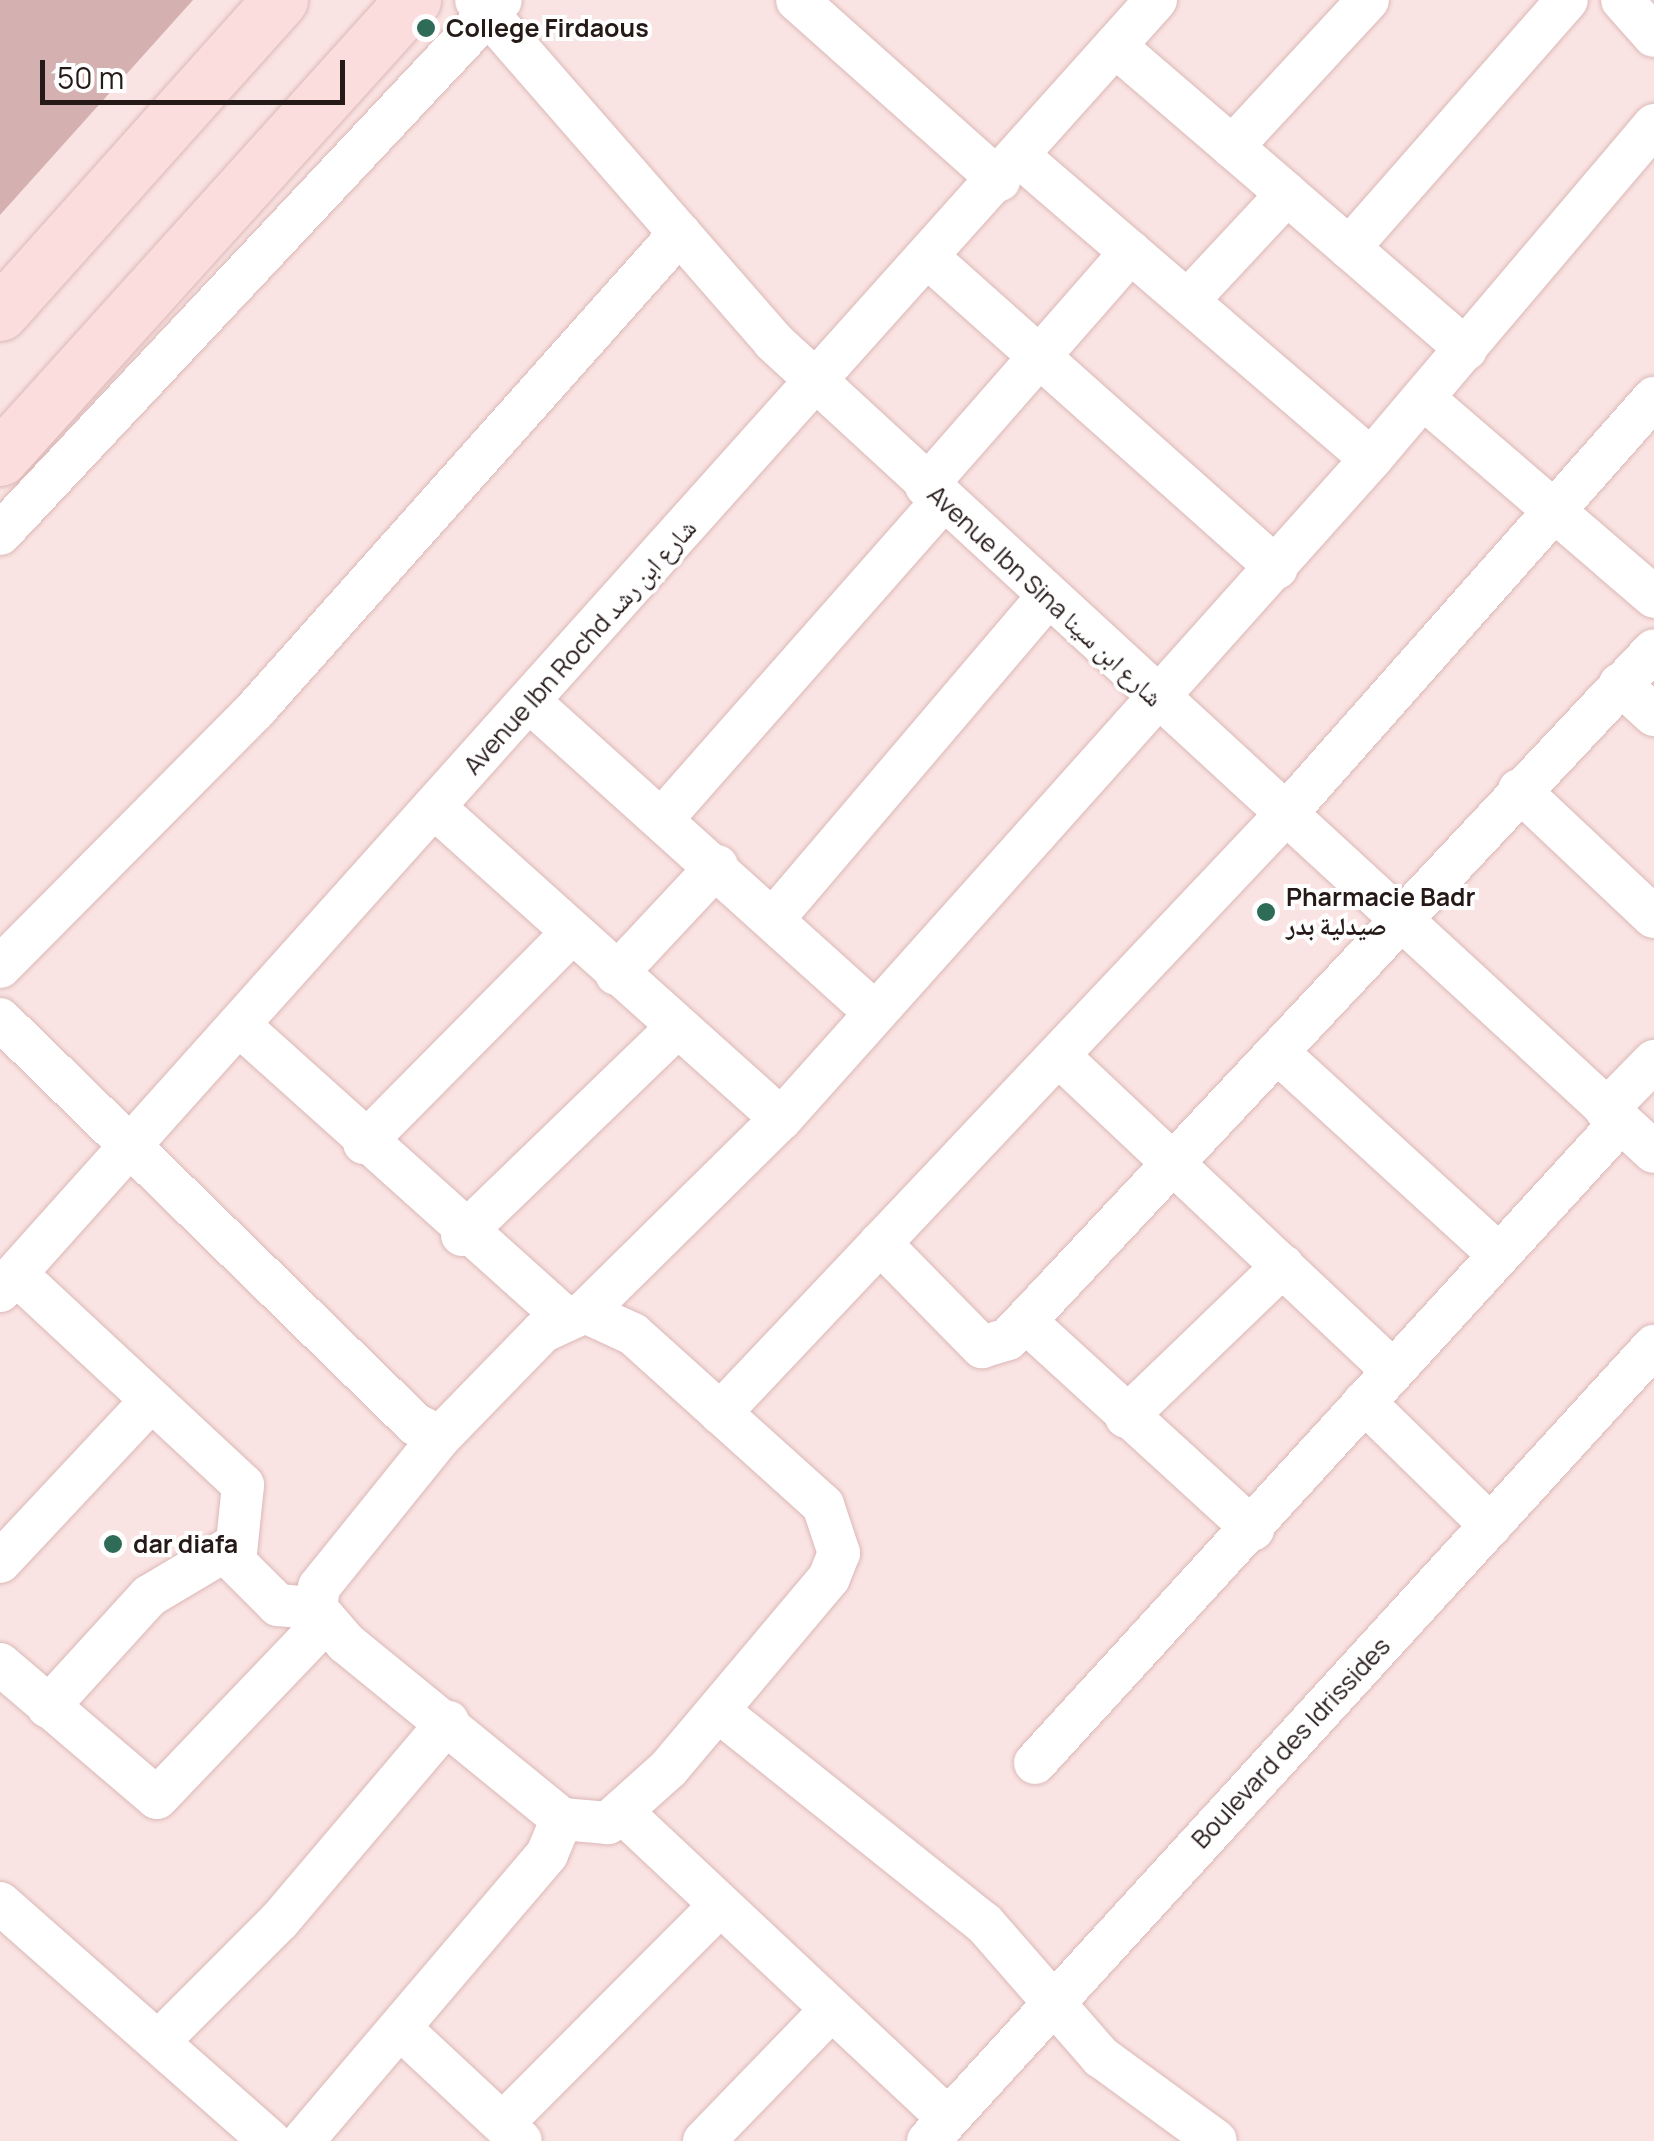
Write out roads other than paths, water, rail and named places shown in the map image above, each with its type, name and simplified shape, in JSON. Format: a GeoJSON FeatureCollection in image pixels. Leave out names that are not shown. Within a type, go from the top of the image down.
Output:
{"type":"FeatureCollection","features":[{"type":"Feature","properties":{"kind":"main road"},"geometry":{"type":"LineString","coordinates":[[0,313],[280,0]]}},
{"type":"Feature","properties":{"kind":"main road"},"geometry":{"type":"LineString","coordinates":[[0,458],[414,0]]}},
{"type":"Feature","properties":{"kind":"street"},"geometry":{"type":"LineString","coordinates":[[796,0],[1009,168],[1190,298],[1370,459]]}},
{"type":"Feature","properties":{"kind":"street","name":"Avenue Ibn Rochd شارع ابن رشد"},"geometry":{"type":"LineString","coordinates":[[8,1282],[931,260],[1156,0]]}},
{"type":"Feature","properties":{"kind":"street"},"geometry":{"type":"LineString","coordinates":[[1232,147],[1368,0]]}},
{"type":"Feature","properties":{"kind":"street"},"geometry":{"type":"LineString","coordinates":[[1348,248],[1566,0]]}},
{"type":"Feature","properties":{"kind":"street"},"geometry":{"type":"LineString","coordinates":[[1622,0],[1654,36]]}},
{"type":"Feature","properties":{"kind":"street"},"geometry":{"type":"LineString","coordinates":[[0,534],[488,5]]}},
{"type":"Feature","properties":{"kind":"street","name":"Avenue Ibn Sina شارع ابن سينا"},"geometry":{"type":"LineString","coordinates":[[488,5],[680,233],[817,383],[1283,817],[1654,1152]]}},
{"type":"Feature","properties":{"kind":"street"},"geometry":{"type":"LineString","coordinates":[[1115,46],[1466,349]]}},
{"type":"Feature","properties":{"kind":"street"},"geometry":{"type":"LineString","coordinates":[[0,1664],[157,1798],[320,1615],[319,1587],[440,1437],[781,1119],[1277,568],[1654,125]]}},
{"type":"Feature","properties":{"kind":"street"},"geometry":{"type":"LineString","coordinates":[[1190,298],[1287,194]]}},
{"type":"Feature","properties":{"kind":"street"},"geometry":{"type":"LineString","coordinates":[[0,967],[256,710],[680,233]]}},
{"type":"Feature","properties":{"kind":"street"},"geometry":{"type":"LineString","coordinates":[[662,818],[934,494],[1034,360],[1131,252]]}},
{"type":"Feature","properties":{"kind":"street"},"geometry":{"type":"LineString","coordinates":[[931,260],[1034,360],[1277,568]]}},
{"type":"Feature","properties":{"kind":"street"},"geometry":{"type":"LineString","coordinates":[[1424,398],[1654,597]]}},
{"type":"Feature","properties":{"kind":"street"},"geometry":{"type":"LineString","coordinates":[[720,1413],[1283,817],[1654,398]]}},
{"type":"Feature","properties":{"kind":"street"},"geometry":{"type":"LineString","coordinates":[[774,917],[1046,599]]}},
{"type":"Feature","properties":{"kind":"street"},"geometry":{"type":"LineString","coordinates":[[880,1244],[982,1347],[998,1347],[1172,1167],[1519,790],[1654,650]]}},
{"type":"Feature","properties":{"kind":"street"},"geometry":{"type":"LineString","coordinates":[[1620,684],[1654,715]]}},
{"type":"Feature","properties":{"kind":"street"},"geometry":{"type":"LineString","coordinates":[[530,702],[774,917],[875,1012]]}},
{"type":"Feature","properties":{"kind":"street"},"geometry":{"type":"LineString","coordinates":[[1519,790],[1654,917]]}},
{"type":"Feature","properties":{"kind":"street"},"geometry":{"type":"LineString","coordinates":[[436,809],[781,1119]]}},
{"type":"Feature","properties":{"kind":"street"},"geometry":{"type":"LineString","coordinates":[[616,974],[717,866]]}},
{"type":"Feature","properties":{"kind":"street"},"geometry":{"type":"LineString","coordinates":[[364,1143],[571,934]]}},
{"type":"Feature","properties":{"kind":"street"},"geometry":{"type":"LineString","coordinates":[[0,1020],[128,1151],[396,1410],[440,1437]]}},
{"type":"Feature","properties":{"kind":"street"},"geometry":{"type":"LineString","coordinates":[[230,1548],[278,1605],[320,1615],[562,1819],[608,1823],[624,1814],[718,1711],[839,1553],[823,1505],[633,1334],[575,1315],[462,1235],[239,1025]]}},
{"type":"Feature","properties":{"kind":"street"},"geometry":{"type":"LineString","coordinates":[[462,1235],[676,1028]]}},
{"type":"Feature","properties":{"kind":"street"},"geometry":{"type":"LineString","coordinates":[[1277,1052],[1496,1252]]}},
{"type":"Feature","properties":{"kind":"street"},"geometry":{"type":"LineString","coordinates":[[1059,1056],[1172,1167],[1392,1370]]}},
{"type":"Feature","properties":{"kind":"street"},"geometry":{"type":"LineString","coordinates":[[1035,1762],[1253,1529],[1613,1116],[1654,1061]]}},
{"type":"Feature","properties":{"kind":"street"},"geometry":{"type":"LineString","coordinates":[[1126,1417],[1283,1266]]}},
{"type":"Feature","properties":{"kind":"street"},"geometry":{"type":"LineString","coordinates":[[8,1282],[243,1485],[247,1501],[230,1548],[149,1596],[48,1706]]}},
{"type":"Feature","properties":{"kind":"street"},"geometry":{"type":"LineString","coordinates":[[1025,1321],[1253,1529]]}},
{"type":"Feature","properties":{"kind":"street","name":"Boulevard des Idrissides"},"geometry":{"type":"LineString","coordinates":[[938,2129],[1654,1346]]}},
{"type":"Feature","properties":{"kind":"street"},"geometry":{"type":"LineString","coordinates":[[1364,1402],[1491,1526]]}},
{"type":"Feature","properties":{"kind":"street"},"geometry":{"type":"LineString","coordinates":[[0,1562],[149,1403]]}},
{"type":"Feature","properties":{"kind":"street"},"geometry":{"type":"LineString","coordinates":[[718,1711],[984,1922],[1059,2000],[1101,2057],[1216,2141]]}},
{"type":"Feature","properties":{"kind":"street"},"geometry":{"type":"LineString","coordinates":[[158,2042],[280,1920],[448,1722]]}},
{"type":"Feature","properties":{"kind":"street"},"geometry":{"type":"LineString","coordinates":[[624,1814],[829,2012],[938,2129]]}},
{"type":"Feature","properties":{"kind":"street"},"geometry":{"type":"LineString","coordinates":[[302,2141],[403,2030],[547,1854],[562,1819]]}},
{"type":"Feature","properties":{"kind":"street"},"geometry":{"type":"LineString","coordinates":[[0,1903],[270,2141]]}},
{"type":"Feature","properties":{"kind":"street"},"geometry":{"type":"LineString","coordinates":[[403,2030],[512,2132],[718,1907]]}},
{"type":"Feature","properties":{"kind":"street"},"geometry":{"type":"LineString","coordinates":[[704,2141],[829,2012]]}},
{"type":"Feature","properties":{"kind":"place","name":"College Firdaous"},"geometry":{"type":"Point","coordinates":[426,28]}},
{"type":"Feature","properties":{"kind":"place","name":"Pharmacie Badr صيدلية بدر"},"geometry":{"type":"Point","coordinates":[1266,912]}},
{"type":"Feature","properties":{"kind":"place","name":"dar diafa"},"geometry":{"type":"Point","coordinates":[113,1544]}}]}
